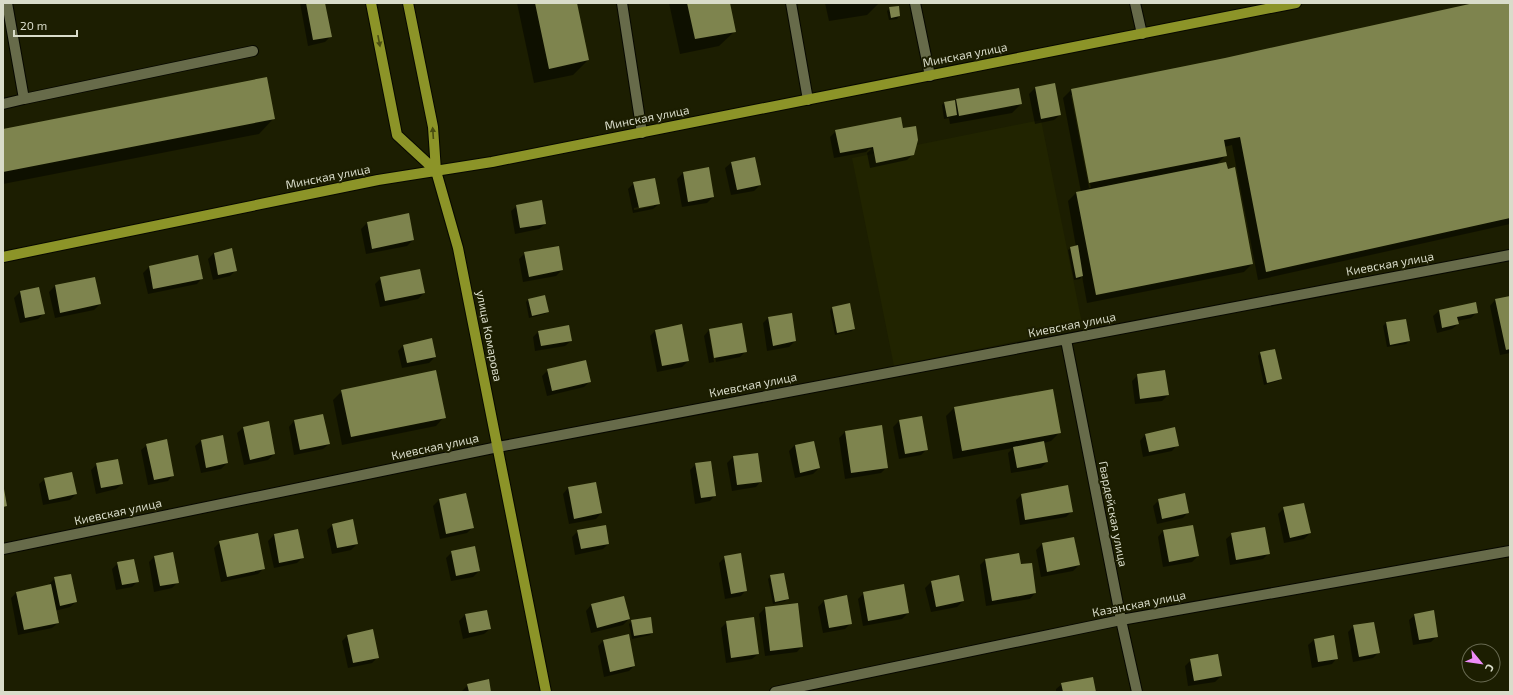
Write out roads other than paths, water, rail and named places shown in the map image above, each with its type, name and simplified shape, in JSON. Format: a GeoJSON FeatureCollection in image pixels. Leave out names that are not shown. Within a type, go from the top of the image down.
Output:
{"type":"FeatureCollection","features":[{"type":"Feature","properties":{"kind":"main road"},"geometry":{"type":"LineString","coordinates":[[371,3],[398,135],[436,171]]}},
{"type":"Feature","properties":{"kind":"main road","name":"улица Комарова"},"geometry":{"type":"LineString","coordinates":[[408,3],[433,127],[436,171],[458,248],[546,692]]}},
{"type":"Feature","properties":{"kind":"main road","name":"Минская улица"},"geometry":{"type":"LineString","coordinates":[[3,257],[378,180],[492,162],[1142,34],[1260,6],[1296,3]]}},
{"type":"Feature","properties":{"kind":"street"},"geometry":{"type":"LineString","coordinates":[[7,3],[24,99]]}},
{"type":"Feature","properties":{"kind":"street"},"geometry":{"type":"LineString","coordinates":[[622,3],[642,133]]}},
{"type":"Feature","properties":{"kind":"street"},"geometry":{"type":"LineString","coordinates":[[791,3],[808,100]]}},
{"type":"Feature","properties":{"kind":"street"},"geometry":{"type":"LineString","coordinates":[[915,3],[930,76]]}},
{"type":"Feature","properties":{"kind":"street"},"geometry":{"type":"LineString","coordinates":[[1135,3],[1142,34]]}},
{"type":"Feature","properties":{"kind":"street"},"geometry":{"type":"LineString","coordinates":[[3,104],[253,51]]}},
{"type":"Feature","properties":{"kind":"street","name":"Киевская улица"},"geometry":{"type":"LineString","coordinates":[[3,549],[498,447],[1510,255]]}},
{"type":"Feature","properties":{"kind":"street","name":"Гвардейская улица"},"geometry":{"type":"LineString","coordinates":[[1066,340],[1121,620],[1137,692]]}},
{"type":"Feature","properties":{"kind":"street","name":"Казанская улица"},"geometry":{"type":"LineString","coordinates":[[775,692],[1121,620],[1510,551]]}}]}
